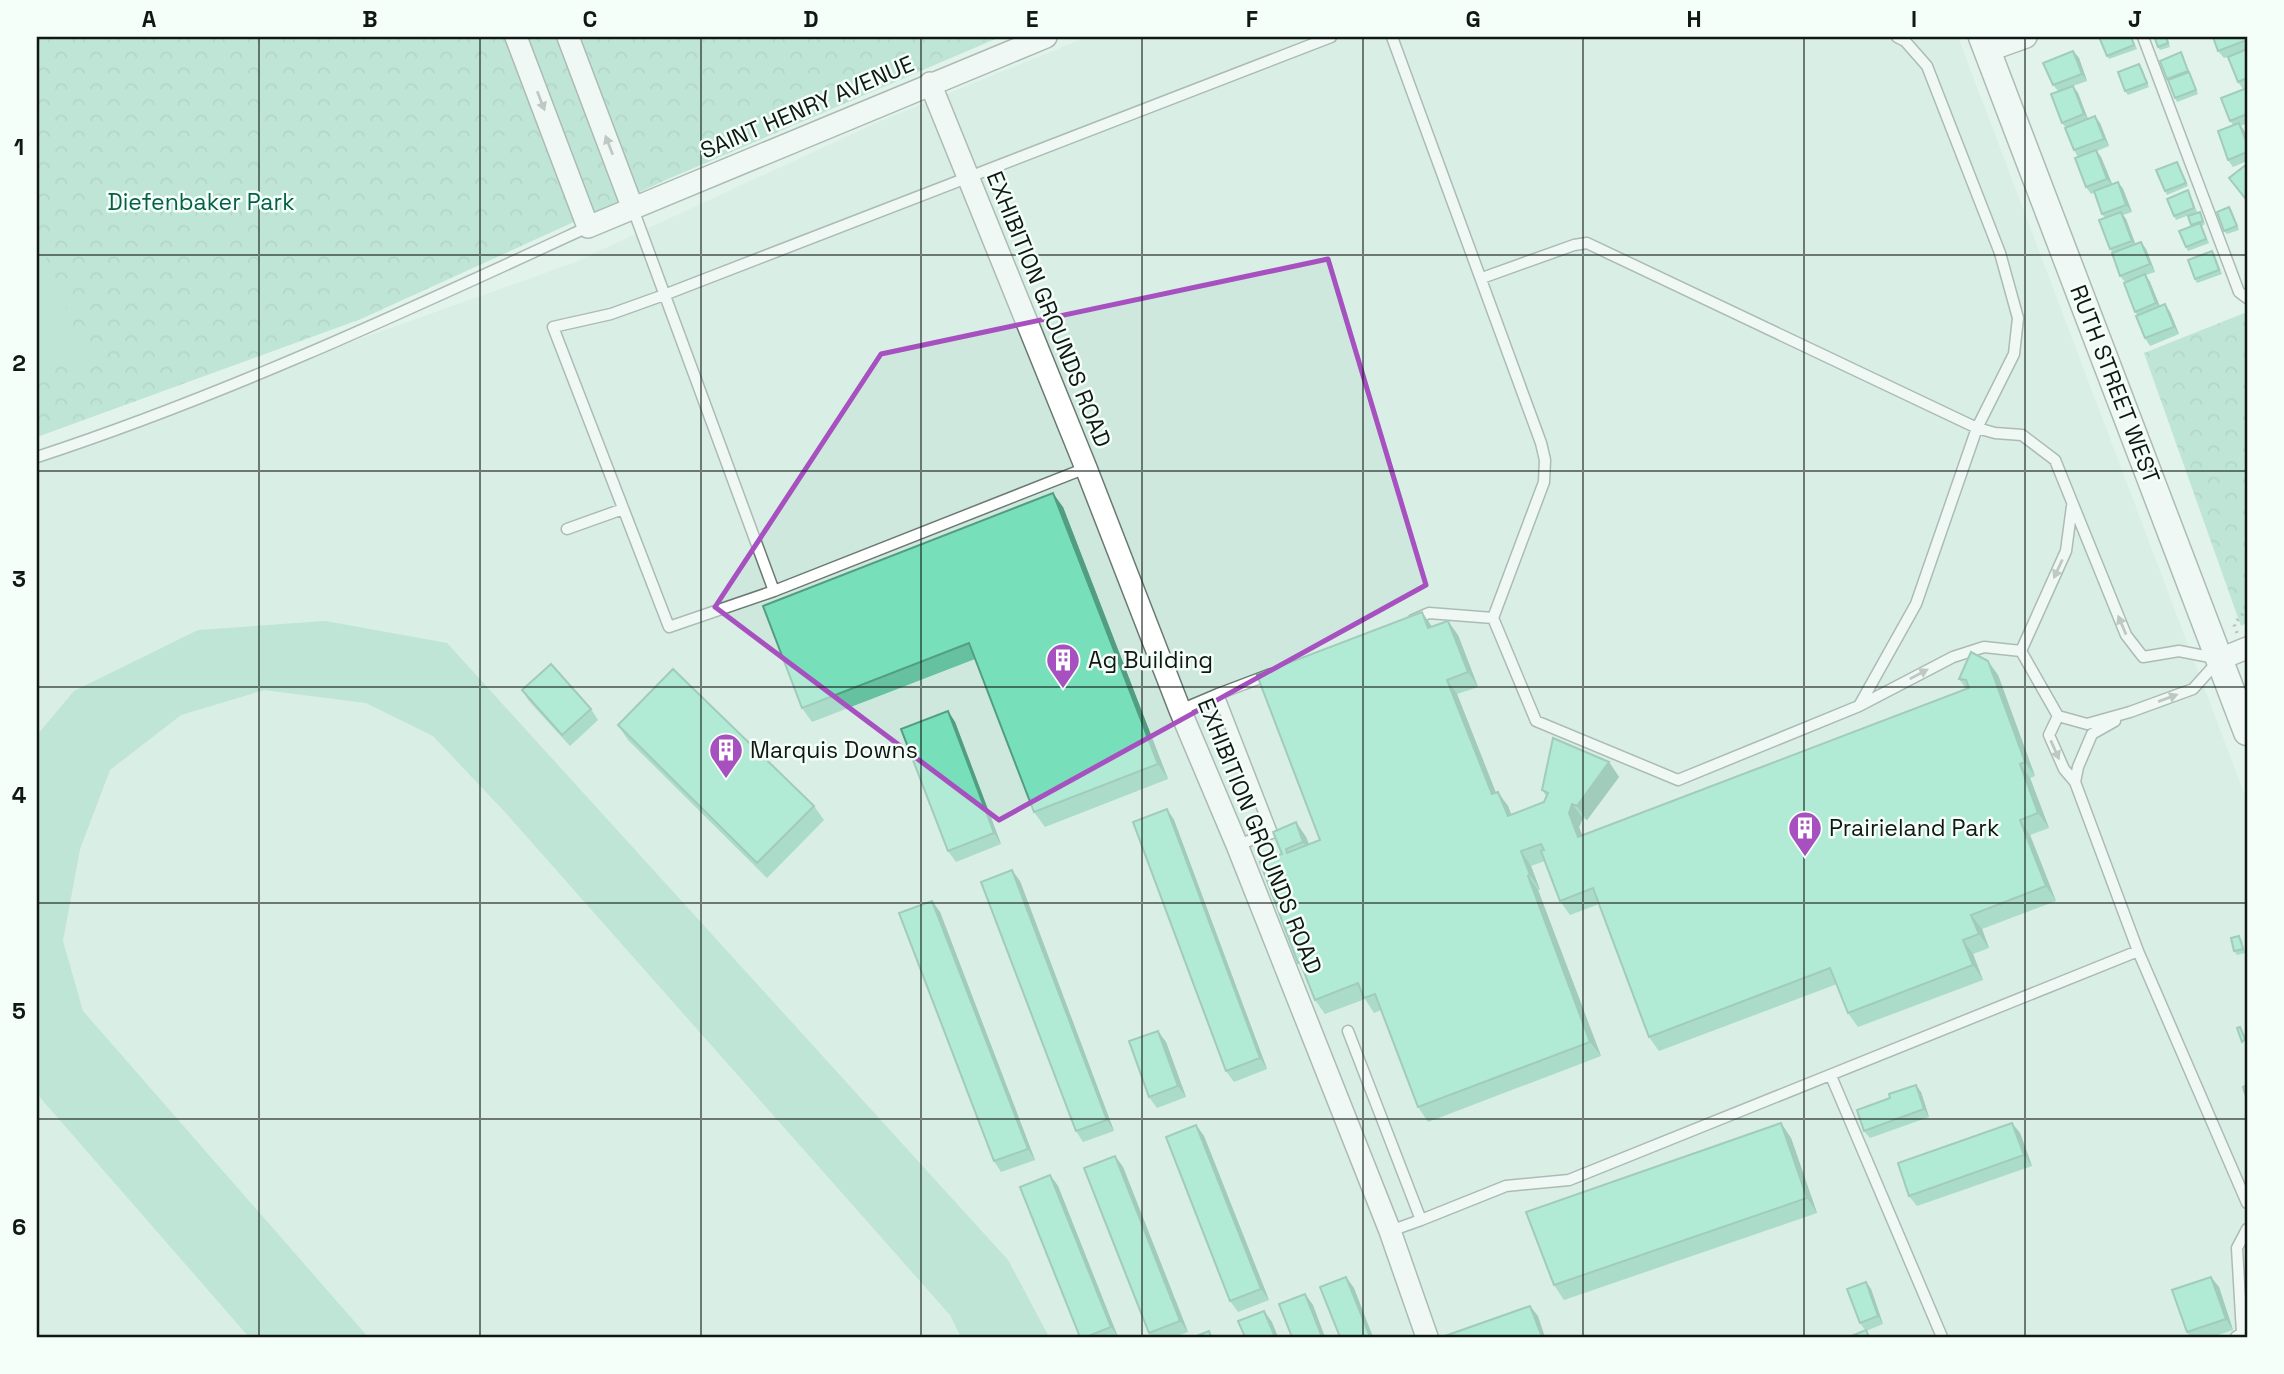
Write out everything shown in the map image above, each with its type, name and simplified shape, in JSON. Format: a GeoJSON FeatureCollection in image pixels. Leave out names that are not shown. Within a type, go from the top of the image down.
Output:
{"type":"FeatureCollection","features":[{"type":"Feature","properties":{"kind":"street"},"geometry":{"type":"LineString","coordinates":[[516,37],[588,227]]}},
{"type":"Feature","properties":{"kind":"street"},"geometry":{"type":"LineString","coordinates":[[568,37],[633,209]]}},
{"type":"Feature","properties":{"kind":"street","name":"SAINT HENRY AVENUE"},"geometry":{"type":"LineString","coordinates":[[588,227],[1046,37]]}},
{"type":"Feature","properties":{"kind":"street"},"geometry":{"type":"LineString","coordinates":[[1984,44],[2026,37]]}},
{"type":"Feature","properties":{"kind":"street","name":"RUTH STREET WEST"},"geometry":{"type":"LineString","coordinates":[[1984,44],[2247,732]]}},
{"type":"Feature","properties":{"kind":"street","name":"EXHIBITION GROUNDS ROAD"},"geometry":{"type":"LineString","coordinates":[[930,83],[1390,1231],[1427,1337]]}},
{"type":"Feature","properties":{"kind":"street"},"geometry":{"type":"LineString","coordinates":[[2220,659],[2247,648]]}},
{"type":"Feature","properties":{"kind":"lane"},"geometry":{"type":"LineString","coordinates":[[1086,468],[774,591],[669,627],[553,327],[611,314],[664,295],[1331,37]]}},
{"type":"Feature","properties":{"kind":"lane"},"geometry":{"type":"LineString","coordinates":[[1392,37],[1482,278],[1545,460],[1544,482],[1493,618],[1535,721],[1678,780],[1858,706],[1952,657],[1984,646],[2021,651]]}},
{"type":"Feature","properties":{"kind":"lane"},"geometry":{"type":"LineString","coordinates":[[1858,706],[1916,604],[1976,428],[2014,354],[2018,318],[2000,253],[1927,66],[1905,41],[1897,37]]}},
{"type":"Feature","properties":{"kind":"lane"},"geometry":{"type":"LineString","coordinates":[[2143,37],[2239,292],[2247,298]]}},
{"type":"Feature","properties":{"kind":"lane"},"geometry":{"type":"LineString","coordinates":[[633,209],[774,591]]}},
{"type":"Feature","properties":{"kind":"lane"},"geometry":{"type":"LineString","coordinates":[[37,457],[107,434],[375,325],[588,227]]}},
{"type":"Feature","properties":{"kind":"lane"},"geometry":{"type":"LineString","coordinates":[[1482,278],[1574,245],[1587,243],[1976,428],[2022,435],[2055,460],[2126,635],[2143,657],[2179,651],[2220,659]]}},
{"type":"Feature","properties":{"kind":"lane"},"geometry":{"type":"LineString","coordinates":[[2021,651],[2066,551],[2072,503]]}},
{"type":"Feature","properties":{"kind":"lane"},"geometry":{"type":"LineString","coordinates":[[567,529],[623,509]]}},
{"type":"Feature","properties":{"kind":"lane"},"geometry":{"type":"LineString","coordinates":[[1407,622],[1429,613],[1493,618]]}},
{"type":"Feature","properties":{"kind":"lane"},"geometry":{"type":"LineString","coordinates":[[2021,651],[2058,716],[2087,723],[2130,712],[2193,689],[2220,659]]}},
{"type":"Feature","properties":{"kind":"lane"},"geometry":{"type":"LineString","coordinates":[[1180,710],[1282,670]]}},
{"type":"Feature","properties":{"kind":"lane"},"geometry":{"type":"LineString","coordinates":[[1218,694],[1272,833],[1237,845]]}},
{"type":"Feature","properties":{"kind":"lane"},"geometry":{"type":"LineString","coordinates":[[2075,782],[2078,767],[2092,734],[2130,712]]}},
{"type":"Feature","properties":{"kind":"lane"},"geometry":{"type":"LineString","coordinates":[[2058,716],[2049,735],[2064,769],[2075,782],[2138,951],[2247,1203]]}},
{"type":"Feature","properties":{"kind":"lane"},"geometry":{"type":"LineString","coordinates":[[1390,1231],[1506,1186],[1569,1180],[2138,951]]}},
{"type":"Feature","properties":{"kind":"lane"},"geometry":{"type":"LineString","coordinates":[[1348,1031],[1421,1220]]}},
{"type":"Feature","properties":{"kind":"lane"},"geometry":{"type":"LineString","coordinates":[[1830,1076],[1942,1337]]}},
{"type":"Feature","properties":{"kind":"lane"},"geometry":{"type":"LineString","coordinates":[[2242,1334],[2237,1248],[2247,1229]]}},
{"type":"Feature","properties":{"kind":"highlighted area"},"geometry":{"type":"Polygon","coordinates":[[[1328,259],[1426,585],[999,820],[715,607],[881,354],[1328,259]]]}},
{"type":"Feature","properties":{"kind":"shaded area"},"geometry":{"type":"Polygon","coordinates":[[[1087,37],[1958,37],[2247,801],[2247,1337],[37,1337],[37,454],[573,263],[876,123],[1087,37]]]}},
{"type":"Feature","properties":{"kind":"green space","name":"Diefenbaker Park"},"geometry":{"type":"Polygon","coordinates":[[[37,37],[1000,37],[668,179],[361,319],[37,437],[37,37]]]}},
{"type":"Feature","properties":{"kind":"green space"},"geometry":{"type":"Polygon","coordinates":[[[37,234],[86,357],[37,373],[37,234]]]}},
{"type":"Feature","properties":{"kind":"green space"},"geometry":{"type":"Polygon","coordinates":[[[2247,312],[2247,623],[2241,626],[2144,353],[2247,312]]]}},
{"type":"Feature","properties":{"kind":"green space"},"geometry":{"type":"Polygon","coordinates":[[[325,621],[447,643],[1008,1260],[1049,1337],[961,1337],[950,1315],[504,811],[433,736],[366,703],[264,690],[181,715],[110,770],[80,849],[63,941],[83,1011],[368,1337],[249,1337],[37,1094],[37,735],[74,691],[198,630],[325,621]]]}},
{"type":"Feature","properties":{"kind":"building"},"geometry":{"type":"Polygon","coordinates":[[[2099,37],[2131,37],[2134,45],[2107,56],[2099,37]]]}},
{"type":"Feature","properties":{"kind":"building"},"geometry":{"type":"Polygon","coordinates":[[[2166,37],[2168,43],[2158,47],[2155,39],[2166,37]]]}},
{"type":"Feature","properties":{"kind":"building"},"geometry":{"type":"Polygon","coordinates":[[[2213,37],[2246,37],[2247,40],[2218,51],[2213,37]]]}},
{"type":"Feature","properties":{"kind":"building"},"geometry":{"type":"Polygon","coordinates":[[[2247,49],[2247,78],[2238,82],[2228,57],[2247,49]]]}},
{"type":"Feature","properties":{"kind":"building"},"geometry":{"type":"Polygon","coordinates":[[[2073,51],[2082,74],[2053,85],[2043,63],[2073,51]]]}},
{"type":"Feature","properties":{"kind":"building"},"geometry":{"type":"Polygon","coordinates":[[[2181,52],[2188,71],[2167,79],[2160,61],[2181,52]]]}},
{"type":"Feature","properties":{"kind":"building"},"geometry":{"type":"Polygon","coordinates":[[[2139,64],[2147,83],[2125,91],[2118,72],[2139,64]]]}},
{"type":"Feature","properties":{"kind":"building"},"geometry":{"type":"Polygon","coordinates":[[[2189,72],[2196,90],[2175,98],[2168,80],[2189,72]]]}},
{"type":"Feature","properties":{"kind":"building"},"geometry":{"type":"Polygon","coordinates":[[[2073,86],[2084,114],[2062,123],[2051,94],[2073,86]]]}},
{"type":"Feature","properties":{"kind":"building"},"geometry":{"type":"Polygon","coordinates":[[[2247,88],[2247,114],[2230,121],[2221,98],[2247,88]]]}},
{"type":"Feature","properties":{"kind":"building"},"geometry":{"type":"Polygon","coordinates":[[[2095,116],[2104,139],[2074,150],[2065,128],[2095,116]]]}},
{"type":"Feature","properties":{"kind":"building"},"geometry":{"type":"Polygon","coordinates":[[[2239,123],[2247,144],[2247,152],[2228,160],[2218,131],[2239,123]]]}},
{"type":"Feature","properties":{"kind":"building"},"geometry":{"type":"Polygon","coordinates":[[[2096,150],[2107,179],[2086,187],[2075,158],[2096,150]]]}},
{"type":"Feature","properties":{"kind":"building"},"geometry":{"type":"Polygon","coordinates":[[[2177,162],[2186,183],[2165,191],[2156,170],[2177,162]]]}},
{"type":"Feature","properties":{"kind":"building"},"geometry":{"type":"Polygon","coordinates":[[[2247,164],[2247,196],[2245,198],[2229,178],[2247,164]]]}},
{"type":"Feature","properties":{"kind":"building"},"geometry":{"type":"Polygon","coordinates":[[[2118,182],[2126,205],[2102,214],[2094,191],[2118,182]]]}},
{"type":"Feature","properties":{"kind":"building"},"geometry":{"type":"Polygon","coordinates":[[[2188,190],[2194,208],[2174,216],[2167,199],[2188,190]]]}},
{"type":"Feature","properties":{"kind":"building"},"geometry":{"type":"Polygon","coordinates":[[[2229,207],[2237,226],[2224,231],[2217,212],[2229,207]]]}},
{"type":"Feature","properties":{"kind":"building"},"geometry":{"type":"Polygon","coordinates":[[[2121,212],[2132,241],[2110,249],[2099,220],[2121,212]]]}},
{"type":"Feature","properties":{"kind":"building"},"geometry":{"type":"Polygon","coordinates":[[[2200,212],[2203,221],[2191,225],[2188,216],[2200,212]]]}},
{"type":"Feature","properties":{"kind":"building"},"geometry":{"type":"Polygon","coordinates":[[[2200,223],[2206,239],[2186,247],[2179,231],[2200,223]]]}},
{"type":"Feature","properties":{"kind":"building"},"geometry":{"type":"Polygon","coordinates":[[[2141,242],[2150,264],[2120,276],[2112,253],[2141,242]]]}},
{"type":"Feature","properties":{"kind":"building"},"geometry":{"type":"Polygon","coordinates":[[[2212,251],[2219,270],[2195,279],[2188,260],[2212,251]]]}},
{"type":"Feature","properties":{"kind":"building"},"geometry":{"type":"Polygon","coordinates":[[[2145,274],[2156,303],[2135,312],[2124,283],[2145,274]]]}},
{"type":"Feature","properties":{"kind":"building"},"geometry":{"type":"Polygon","coordinates":[[[2165,304],[2174,327],[2145,338],[2136,316],[2165,304]]]}},
{"type":"Feature","properties":{"kind":"building","name":"Ag Building"},"geometry":{"type":"Polygon","coordinates":[[[1053,493],[1158,764],[1034,812],[969,643],[802,708],[763,606],[1053,493]]]}},
{"type":"Feature","properties":{"kind":"building"},"geometry":{"type":"Polygon","coordinates":[[[1422,612],[1428,628],[1448,621],[1468,672],[1447,680],[1492,794],[1498,792],[1508,816],[1544,802],[1548,793],[1542,790],[1553,738],[1609,762],[1577,806],[1572,804],[1569,813],[1578,837],[1969,688],[1966,680],[1959,679],[1971,652],[1988,661],[2025,762],[2020,764],[2038,813],[2020,820],[2046,886],[1971,915],[1979,934],[1963,940],[1973,965],[1848,1013],[1830,968],[1649,1037],[1593,888],[1560,901],[1541,851],[1544,850],[1541,844],[1521,851],[1590,1042],[1418,1107],[1375,994],[1364,998],[1358,983],[1315,1000],[1260,862],[1282,854],[1273,832],[1296,822],[1303,842],[1286,849],[1287,853],[1320,840],[1257,675],[1422,612]]]}},
{"type":"Feature","properties":{"kind":"building"},"geometry":{"type":"Polygon","coordinates":[[[551,664],[591,709],[562,735],[522,690],[551,664]]]}},
{"type":"Feature","properties":{"kind":"building","name":"Marquis Downs"},"geometry":{"type":"Polygon","coordinates":[[[673,669],[814,806],[757,863],[618,725],[673,669]]]}},
{"type":"Feature","properties":{"kind":"building"},"geometry":{"type":"Polygon","coordinates":[[[948,711],[994,833],[948,851],[901,729],[948,711]]]}},
{"type":"Feature","properties":{"kind":"building"},"geometry":{"type":"Polygon","coordinates":[[[1167,809],[1260,1058],[1226,1071],[1133,822],[1167,809]]]}},
{"type":"Feature","properties":{"kind":"building"},"geometry":{"type":"Polygon","coordinates":[[[1012,870],[1107,1120],[1076,1131],[981,882],[1012,870]]]}},
{"type":"Feature","properties":{"kind":"building"},"geometry":{"type":"Polygon","coordinates":[[[932,901],[1028,1149],[994,1161],[899,913],[932,901]]]}},
{"type":"Feature","properties":{"kind":"building"},"geometry":{"type":"Polygon","coordinates":[[[2239,936],[2243,949],[2234,951],[2231,938],[2239,936]]]}},
{"type":"Feature","properties":{"kind":"building"},"geometry":{"type":"Polygon","coordinates":[[[2240,1027],[2245,1039],[2242,1042],[2237,1028],[2240,1027]]]}},
{"type":"Feature","properties":{"kind":"building"},"geometry":{"type":"Polygon","coordinates":[[[1158,1031],[1178,1086],[1149,1097],[1129,1041],[1158,1031]]]}},
{"type":"Feature","properties":{"kind":"building"},"geometry":{"type":"Polygon","coordinates":[[[1916,1085],[1924,1109],[1864,1131],[1857,1110],[1890,1098],[1889,1094],[1916,1085]]]}},
{"type":"Feature","properties":{"kind":"building"},"geometry":{"type":"Polygon","coordinates":[[[1781,1123],[1807,1198],[1554,1285],[1526,1212],[1781,1123]]]}},
{"type":"Feature","properties":{"kind":"building"},"geometry":{"type":"Polygon","coordinates":[[[2012,1123],[2024,1155],[1909,1196],[1898,1163],[2012,1123]]]}},
{"type":"Feature","properties":{"kind":"building"},"geometry":{"type":"Polygon","coordinates":[[[1196,1125],[1261,1289],[1230,1301],[1166,1137],[1196,1125]]]}},
{"type":"Feature","properties":{"kind":"building"},"geometry":{"type":"Polygon","coordinates":[[[1115,1156],[1180,1321],[1149,1333],[1084,1168],[1115,1156]]]}},
{"type":"Feature","properties":{"kind":"building"},"geometry":{"type":"Polygon","coordinates":[[[1050,1175],[1111,1327],[1086,1337],[1080,1337],[1020,1187],[1050,1175]]]}},
{"type":"Feature","properties":{"kind":"building"},"geometry":{"type":"Polygon","coordinates":[[[1346,1277],[1370,1337],[1340,1337],[1320,1287],[1346,1277]]]}},
{"type":"Feature","properties":{"kind":"building"},"geometry":{"type":"Polygon","coordinates":[[[2211,1277],[2226,1319],[2187,1332],[2172,1290],[2211,1277]]]}},
{"type":"Feature","properties":{"kind":"building"},"geometry":{"type":"Polygon","coordinates":[[[1866,1282],[1878,1316],[1860,1323],[1847,1289],[1866,1282]]]}},
{"type":"Feature","properties":{"kind":"building"},"geometry":{"type":"Polygon","coordinates":[[[1305,1294],[1322,1337],[1292,1337],[1279,1304],[1305,1294]]]}},
{"type":"Feature","properties":{"kind":"building"},"geometry":{"type":"Polygon","coordinates":[[[1530,1306],[1542,1337],[1442,1337],[1530,1306]]]}},
{"type":"Feature","properties":{"kind":"building"},"geometry":{"type":"Polygon","coordinates":[[[1264,1311],[1275,1337],[1245,1337],[1238,1321],[1264,1311]]]}},
{"type":"Feature","properties":{"kind":"building"},"geometry":{"type":"Polygon","coordinates":[[[1866,1330],[1869,1337],[1849,1337],[1866,1330]]]}},
{"type":"Feature","properties":{"kind":"building"},"geometry":{"type":"Polygon","coordinates":[[[1209,1331],[1211,1337],[1194,1337],[1209,1331]]]}},
{"type":"Feature","properties":{"kind":"place","name":"Ag Building"},"geometry":{"type":"Point","coordinates":[1063,690]}},
{"type":"Feature","properties":{"kind":"place","name":"Marquis Downs"},"geometry":{"type":"Point","coordinates":[726,780]}},
{"type":"Feature","properties":{"kind":"place","name":"Prairieland Park"},"geometry":{"type":"Point","coordinates":[1805,858]}}]}
